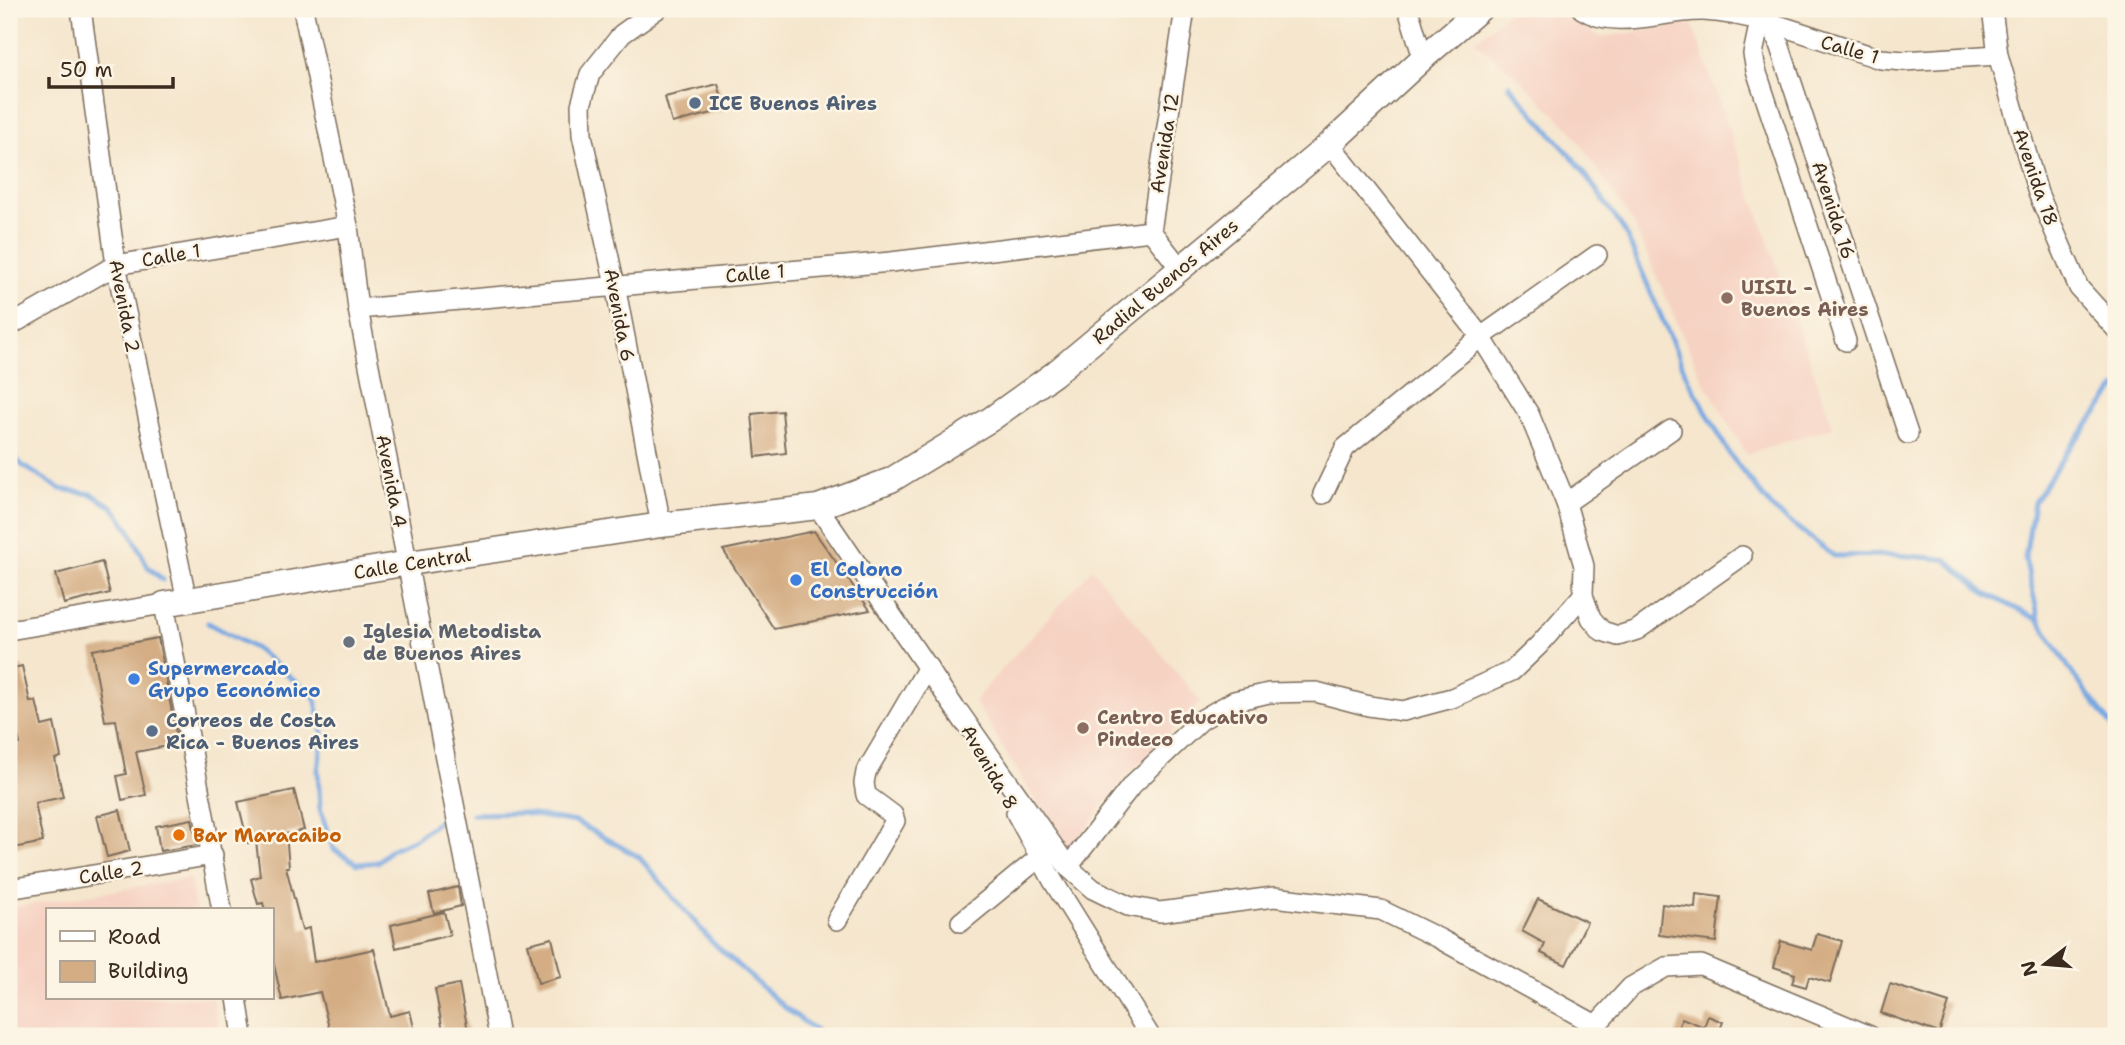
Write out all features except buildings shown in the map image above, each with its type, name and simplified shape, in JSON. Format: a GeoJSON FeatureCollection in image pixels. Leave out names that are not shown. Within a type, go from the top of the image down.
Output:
{"type":"FeatureCollection","features":[{"type":"Feature","properties":{"kind":"main road","name":"Radial Buenos Aires"},"geometry":{"type":"LineString","coordinates":[[818,507],[891,480],[991,419],[1054,374],[1330,144],[1480,9]]}},
{"type":"Feature","properties":{"kind":"main road","name":"Calle Central"},"geometry":{"type":"LineString","coordinates":[[175,602],[661,525],[818,507]]}},
{"type":"Feature","properties":{"kind":"street","name":"Avenida 2"},"geometry":{"type":"LineString","coordinates":[[80,9],[116,265],[175,602],[222,908]]}},
{"type":"Feature","properties":{"kind":"street","name":"Avenida 4"},"geometry":{"type":"LineString","coordinates":[[303,9],[348,226],[358,309],[499,1036]]}},
{"type":"Feature","properties":{"kind":"street"},"geometry":{"type":"LineString","coordinates":[[622,34],[642,9]]}},
{"type":"Feature","properties":{"kind":"street"},"geometry":{"type":"LineString","coordinates":[[622,34],[657,9]]}},
{"type":"Feature","properties":{"kind":"street","name":"Avenida 12"},"geometry":{"type":"LineString","coordinates":[[1151,231],[1185,9]]}},
{"type":"Feature","properties":{"kind":"street"},"geometry":{"type":"LineString","coordinates":[[1408,9],[1423,58]]}},
{"type":"Feature","properties":{"kind":"street","name":"Calle 1"},"geometry":{"type":"LineString","coordinates":[[1582,9],[1605,19],[1699,11],[1727,13],[1759,19],[1881,59],[1904,61],[1997,55]]}},
{"type":"Feature","properties":{"kind":"street","name":"Avenida 18"},"geometry":{"type":"LineString","coordinates":[[1992,9],[1997,55],[2038,193],[2078,288],[2116,329]]}},
{"type":"Feature","properties":{"kind":"street"},"geometry":{"type":"LineString","coordinates":[[1759,19],[1753,54],[1756,70],[1846,341]]}},
{"type":"Feature","properties":{"kind":"street","name":"Avenida 16"},"geometry":{"type":"LineString","coordinates":[[1759,19],[1908,434]]}},
{"type":"Feature","properties":{"kind":"street","name":"Avenida 6"},"geometry":{"type":"LineString","coordinates":[[622,34],[590,74],[581,105],[582,135],[615,285],[661,525]]}},
{"type":"Feature","properties":{"kind":"street"},"geometry":{"type":"LineString","coordinates":[[1330,144],[1481,337],[1529,414],[1566,503],[1584,566],[1583,595],[1591,618],[1602,631],[1618,636],[1637,630],[1742,556]]}},
{"type":"Feature","properties":{"kind":"street","name":"Calle 1"},"geometry":{"type":"LineString","coordinates":[[9,326],[116,265],[348,226]]}},
{"type":"Feature","properties":{"kind":"street","name":"Calle 1"},"geometry":{"type":"LineString","coordinates":[[358,309],[891,262],[1151,231]]}},
{"type":"Feature","properties":{"kind":"street"},"geometry":{"type":"LineString","coordinates":[[1151,231],[1180,268]]}},
{"type":"Feature","properties":{"kind":"street"},"geometry":{"type":"LineString","coordinates":[[1323,494],[1345,448],[1481,337],[1597,255]]}},
{"type":"Feature","properties":{"kind":"street"},"geometry":{"type":"LineString","coordinates":[[1566,503],[1671,430]]}},
{"type":"Feature","properties":{"kind":"street","name":"Avenida 8"},"geometry":{"type":"LineString","coordinates":[[818,507],[959,712],[1054,881],[1150,1036]]}},
{"type":"Feature","properties":{"kind":"street"},"geometry":{"type":"LineString","coordinates":[[1068,867],[1132,785],[1201,720],[1234,701],[1269,693],[1315,692],[1369,706],[1403,711],[1452,698],[1512,671],[1583,595]]}},
{"type":"Feature","properties":{"kind":"street","name":"Calle Central"},"geometry":{"type":"LineString","coordinates":[[9,630],[175,602]]}},
{"type":"Feature","properties":{"kind":"street"},"geometry":{"type":"LineString","coordinates":[[837,919],[895,821],[894,816],[866,795],[866,772],[928,667]]}},
{"type":"Feature","properties":{"kind":"street"},"geometry":{"type":"LineString","coordinates":[[959,712],[1068,867],[1093,889],[1128,906],[1160,912],[1274,897],[1381,910],[1440,939],[1595,1031],[1631,987],[1667,967],[1701,965],[1870,1036]]}},
{"type":"Feature","properties":{"kind":"street","name":"Calle 2"},"geometry":{"type":"LineString","coordinates":[[9,889],[213,855]]}},
{"type":"Feature","properties":{"kind":"street"},"geometry":{"type":"LineString","coordinates":[[961,922],[1041,856]]}},
{"type":"Feature","properties":{"kind":"street"},"geometry":{"type":"LineString","coordinates":[[237,1000],[243,1036]]}},
{"type":"Feature","properties":{"kind":"shaded area","name":"UISIL - Buenos Aires"},"geometry":{"type":"Polygon","coordinates":[[[1512,9],[1552,9],[1601,37],[1692,23],[1833,427],[1746,454],[1700,374],[1633,223],[1572,131],[1511,71],[1475,41],[1512,9]]]}},
{"type":"Feature","properties":{"kind":"shaded area","name":"Centro Educativo Pindeco"},"geometry":{"type":"Polygon","coordinates":[[[1092,569],[1201,702],[1124,779],[1071,849],[1045,816],[974,701],[1092,569]]]}},
{"type":"Feature","properties":{"kind":"shaded area"},"geometry":{"type":"Polygon","coordinates":[[[190,878],[196,908],[46,908],[46,1000],[213,1000],[220,1036],[13,1036],[9,1011],[9,908],[190,878]]]}},
{"type":"Feature","properties":{"kind":"waterway"},"geometry":{"type":"LineString","coordinates":[[1509,85],[1578,164],[1624,230],[1687,377],[1730,455],[1773,509],[1834,556],[1896,555],[1945,559],[1985,593],[2039,620]]}},
{"type":"Feature","properties":{"kind":"waterway"},"geometry":{"type":"LineString","coordinates":[[2116,388],[2066,453],[2034,502],[2025,558],[2039,620],[2074,676],[2116,731]]}},
{"type":"Feature","properties":{"kind":"waterway"},"geometry":{"type":"LineString","coordinates":[[9,451],[22,465],[60,489],[91,494],[113,507],[129,529],[148,567],[163,580]]}},
{"type":"Feature","properties":{"kind":"waterway"},"geometry":{"type":"LineString","coordinates":[[208,623],[256,649],[315,697],[323,735],[318,770],[320,809],[333,849],[358,864],[378,862],[390,850],[415,839],[443,818]]}},
{"type":"Feature","properties":{"kind":"waterway"},"geometry":{"type":"LineString","coordinates":[[472,814],[521,813],[576,822],[639,857],[712,942],[784,1007],[823,1036]]}},
{"type":"Feature","properties":{"kind":"place","name":"ICE Buenos Aires"},"geometry":{"type":"Point","coordinates":[695,103]}},
{"type":"Feature","properties":{"kind":"place","name":"UISIL - Buenos Aires"},"geometry":{"type":"Point","coordinates":[1727,298]}},
{"type":"Feature","properties":{"kind":"place","name":"El Colono Construcción"},"geometry":{"type":"Point","coordinates":[796,580]}},
{"type":"Feature","properties":{"kind":"place","name":"Iglesia Metodista de Buenos Aires"},"geometry":{"type":"Point","coordinates":[349,642]}},
{"type":"Feature","properties":{"kind":"place","name":"Supermercado Grupo Económico"},"geometry":{"type":"Point","coordinates":[134,679]}},
{"type":"Feature","properties":{"kind":"place","name":"Centro Educativo Pindeco"},"geometry":{"type":"Point","coordinates":[1083,728]}},
{"type":"Feature","properties":{"kind":"place","name":"Correos de Costa Rica - Buenos Aires"},"geometry":{"type":"Point","coordinates":[152,731]}},
{"type":"Feature","properties":{"kind":"place","name":"Bar Maracaibo"},"geometry":{"type":"Point","coordinates":[179,835]}}]}
